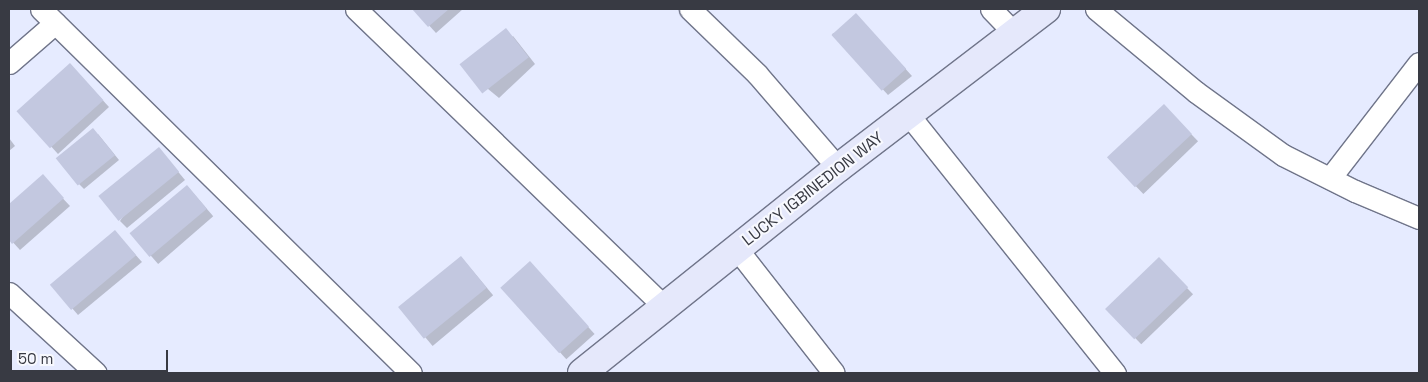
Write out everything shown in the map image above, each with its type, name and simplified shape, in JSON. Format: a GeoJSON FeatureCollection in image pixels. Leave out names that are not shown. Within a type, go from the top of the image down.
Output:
{"type":"FeatureCollection","features":[{"type":"Feature","properties":{"kind":"street"},"geometry":{"type":"LineString","coordinates":[[356,9],[665,307]]}},
{"type":"Feature","properties":{"kind":"street"},"geometry":{"type":"LineString","coordinates":[[690,9],[758,74],[838,168]]}},
{"type":"Feature","properties":{"kind":"street"},"geometry":{"type":"LineString","coordinates":[[992,9],[1014,33]]}},
{"type":"Feature","properties":{"kind":"street","name":"LUCKY IGBINEDION WAY"},"geometry":{"type":"LineString","coordinates":[[582,373],[838,168],[1046,9]]}},
{"type":"Feature","properties":{"kind":"street"},"geometry":{"type":"LineString","coordinates":[[1096,9],[1135,43],[1243,127],[1283,155],[1419,218]]}},
{"type":"Feature","properties":{"kind":"street"},"geometry":{"type":"LineString","coordinates":[[9,63],[48,16],[412,373]]}},
{"type":"Feature","properties":{"kind":"street"},"geometry":{"type":"LineString","coordinates":[[1330,178],[1419,63]]}},
{"type":"Feature","properties":{"kind":"street"},"geometry":{"type":"LineString","coordinates":[[908,114],[1115,373]]}},
{"type":"Feature","properties":{"kind":"street"},"geometry":{"type":"LineString","coordinates":[[737,249],[834,373]]}},
{"type":"Feature","properties":{"kind":"street"},"geometry":{"type":"LineString","coordinates":[[9,293],[96,373]]}},
{"type":"Feature","properties":{"kind":"building"},"geometry":{"type":"Polygon","coordinates":[[[412,9],[449,9],[428,27],[412,9]]]}},
{"type":"Feature","properties":{"kind":"building"},"geometry":{"type":"Polygon","coordinates":[[[856,13],[906,69],[882,91],[831,35],[856,13]]]}},
{"type":"Feature","properties":{"kind":"building"},"geometry":{"type":"Polygon","coordinates":[[[506,28],[529,57],[482,93],[460,64],[506,28]]]}},
{"type":"Feature","properties":{"kind":"building"},"geometry":{"type":"Polygon","coordinates":[[[70,63],[103,100],[50,148],[16,111],[70,63]]]}},
{"type":"Feature","properties":{"kind":"building"},"geometry":{"type":"Polygon","coordinates":[[[1164,104],[1192,134],[1135,187],[1107,157],[1164,104]]]}},
{"type":"Feature","properties":{"kind":"building"},"geometry":{"type":"Polygon","coordinates":[[[93,128],[115,155],[78,185],[56,158],[93,128]]]}},
{"type":"Feature","properties":{"kind":"building"},"geometry":{"type":"Polygon","coordinates":[[[159,147],[179,172],[119,221],[98,196],[159,147]]]}},
{"type":"Feature","properties":{"kind":"building"},"geometry":{"type":"Polygon","coordinates":[[[43,174],[64,198],[12,244],[9,240],[9,204],[43,174]]]}},
{"type":"Feature","properties":{"kind":"building"},"geometry":{"type":"Polygon","coordinates":[[[187,185],[207,209],[149,257],[130,233],[187,185]]]}},
{"type":"Feature","properties":{"kind":"building"},"geometry":{"type":"Polygon","coordinates":[[[115,230],[136,255],[71,310],[50,285],[115,230]]]}},
{"type":"Feature","properties":{"kind":"building"},"geometry":{"type":"Polygon","coordinates":[[[461,256],[487,288],[424,339],[398,307],[461,256]]]}},
{"type":"Feature","properties":{"kind":"building"},"geometry":{"type":"Polygon","coordinates":[[[1159,257],[1188,287],[1134,339],[1105,309],[1159,257]]]}},
{"type":"Feature","properties":{"kind":"building"},"geometry":{"type":"Polygon","coordinates":[[[530,261],[589,326],[559,353],[500,288],[530,261]]]}}]}
